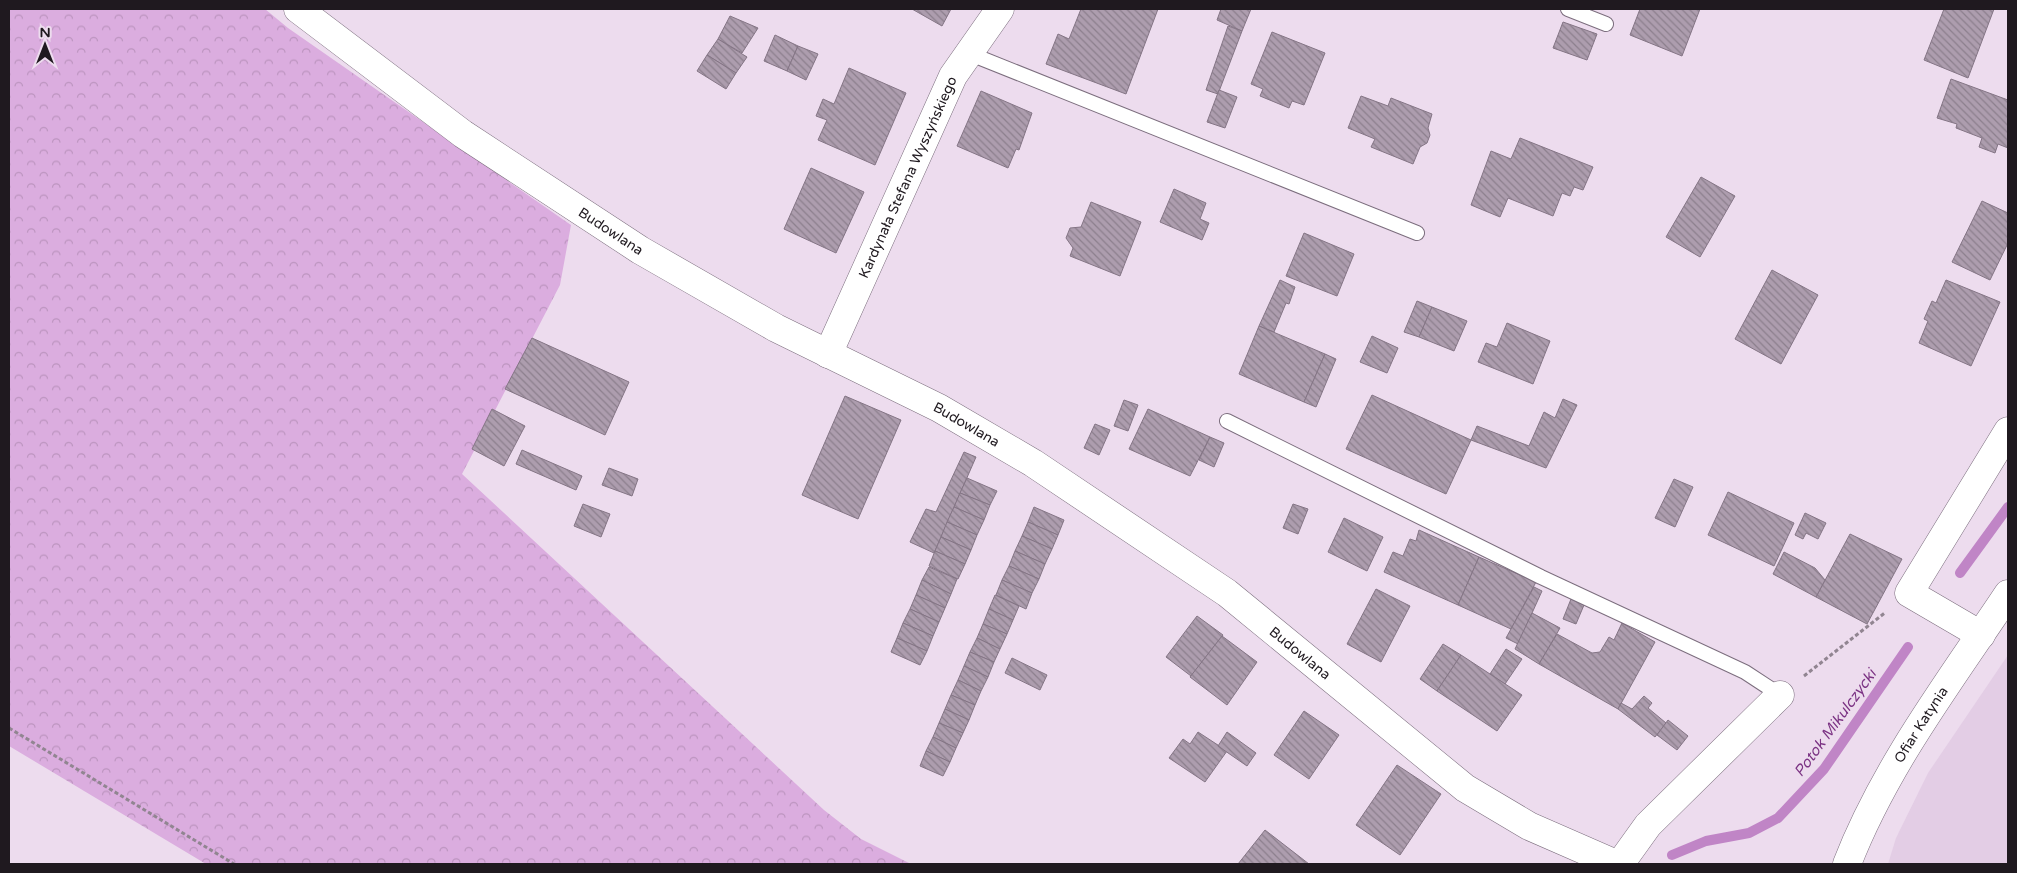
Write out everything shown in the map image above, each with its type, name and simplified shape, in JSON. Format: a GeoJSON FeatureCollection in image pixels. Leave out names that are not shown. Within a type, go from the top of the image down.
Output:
{"type":"FeatureCollection","features":[{"type":"Feature","properties":{"kind":"street","name":"Budowlana"},"geometry":{"type":"LineString","coordinates":[[298,9],[463,134],[578,210],[685,277],[828,354],[939,408],[1033,463],[1227,592],[1465,788],[1529,826],[1616,864]]}},
{"type":"Feature","properties":{"kind":"street","name":"Kardynała Stefana Wyszyńskiego"},"geometry":{"type":"LineString","coordinates":[[828,354],[953,76],[1000,9]]}},
{"type":"Feature","properties":{"kind":"street"},"geometry":{"type":"LineString","coordinates":[[1981,635],[1909,593],[2008,431]]}},
{"type":"Feature","properties":{"kind":"street","name":"Ofiar Katynia"},"geometry":{"type":"LineString","coordinates":[[1847,864],[1878,793],[1914,735],[2008,594]]}},
{"type":"Feature","properties":{"kind":"street"},"geometry":{"type":"LineString","coordinates":[[1620,864],[1648,825],[1780,695]]}},
{"type":"Feature","properties":{"kind":"lane"},"geometry":{"type":"LineString","coordinates":[[1568,9],[1606,24]]}},
{"type":"Feature","properties":{"kind":"lane"},"geometry":{"type":"LineString","coordinates":[[968,53],[1417,233]]}},
{"type":"Feature","properties":{"kind":"lane"},"geometry":{"type":"LineString","coordinates":[[1227,421],[1541,577],[1746,672],[1780,695]]}},
{"type":"Feature","properties":{"kind":"path"},"geometry":{"type":"LineString","coordinates":[[1780,695],[1865,631],[1909,593]]}},
{"type":"Feature","properties":{"kind":"path"},"geometry":{"type":"LineString","coordinates":[[9,728],[234,864]]}},
{"type":"Feature","properties":{"kind":"shaded area"},"geometry":{"type":"Polygon","coordinates":[[[2008,655],[2008,864],[1888,864],[1896,838],[1928,773],[2008,655]]]}},
{"type":"Feature","properties":{"kind":"green space"},"geometry":{"type":"Polygon","coordinates":[[[9,9],[265,9],[288,28],[571,225],[560,285],[462,474],[824,810],[861,839],[911,864],[206,864],[9,746],[9,9]]]}},
{"type":"Feature","properties":{"kind":"building"},"geometry":{"type":"Polygon","coordinates":[[[912,9],[951,9],[942,26],[912,9]]]}},
{"type":"Feature","properties":{"kind":"building"},"geometry":{"type":"Polygon","coordinates":[[[1081,9],[1158,9],[1126,94],[1046,64],[1058,34],[1069,39],[1081,9]]]}},
{"type":"Feature","properties":{"kind":"building"},"geometry":{"type":"Polygon","coordinates":[[[1221,9],[1251,9],[1242,31],[1217,20],[1221,9]]]}},
{"type":"Feature","properties":{"kind":"building"},"geometry":{"type":"Polygon","coordinates":[[[1640,9],[1700,9],[1682,56],[1630,35],[1640,9]]]}},
{"type":"Feature","properties":{"kind":"building"},"geometry":{"type":"Polygon","coordinates":[[[1944,9],[1994,9],[1968,78],[1924,60],[1944,9]]]}},
{"type":"Feature","properties":{"kind":"building"},"geometry":{"type":"Polygon","coordinates":[[[730,16],[758,28],[742,53],[718,39],[730,16]]]}},
{"type":"Feature","properties":{"kind":"building"},"geometry":{"type":"Polygon","coordinates":[[[1563,22],[1597,34],[1587,60],[1553,48],[1563,22]]]}},
{"type":"Feature","properties":{"kind":"building"},"geometry":{"type":"Polygon","coordinates":[[[1228,26],[1242,31],[1218,94],[1206,90],[1228,26]]]}},
{"type":"Feature","properties":{"kind":"building"},"geometry":{"type":"Polygon","coordinates":[[[1272,32],[1325,53],[1304,105],[1292,101],[1289,108],[1260,96],[1263,89],[1251,84],[1272,32]]]}},
{"type":"Feature","properties":{"kind":"building"},"geometry":{"type":"Polygon","coordinates":[[[775,35],[798,46],[787,71],[764,61],[775,35]]]}},
{"type":"Feature","properties":{"kind":"building"},"geometry":{"type":"Polygon","coordinates":[[[718,39],[747,57],[736,73],[707,55],[718,39]]]}},
{"type":"Feature","properties":{"kind":"building"},"geometry":{"type":"Polygon","coordinates":[[[798,46],[818,54],[806,80],[787,71],[798,46]]]}},
{"type":"Feature","properties":{"kind":"building"},"geometry":{"type":"Polygon","coordinates":[[[707,55],[736,73],[726,89],[697,71],[707,55]]]}},
{"type":"Feature","properties":{"kind":"building"},"geometry":{"type":"Polygon","coordinates":[[[849,68],[906,93],[875,165],[818,140],[827,120],[816,116],[823,99],[834,104],[849,68]]]}},
{"type":"Feature","properties":{"kind":"building"},"geometry":{"type":"Polygon","coordinates":[[[1951,79],[2008,100],[2008,148],[1998,144],[1995,153],[1979,147],[1982,138],[1956,128],[1957,124],[1937,118],[1951,79]]]}},
{"type":"Feature","properties":{"kind":"building"},"geometry":{"type":"Polygon","coordinates":[[[1219,90],[1237,97],[1225,128],[1207,122],[1219,90]]]}},
{"type":"Feature","properties":{"kind":"building"},"geometry":{"type":"Polygon","coordinates":[[[981,91],[1032,113],[1019,150],[1016,149],[1008,168],[957,146],[981,91]]]}},
{"type":"Feature","properties":{"kind":"building"},"geometry":{"type":"Polygon","coordinates":[[[1361,96],[1388,106],[1391,98],[1432,114],[1428,128],[1430,135],[1427,143],[1420,147],[1413,164],[1371,147],[1375,139],[1348,128],[1361,96]]]}},
{"type":"Feature","properties":{"kind":"building"},"geometry":{"type":"Polygon","coordinates":[[[1520,138],[1593,167],[1583,190],[1574,187],[1570,196],[1562,193],[1553,216],[1508,198],[1500,217],[1471,205],[1491,151],[1511,159],[1520,138]]]}},
{"type":"Feature","properties":{"kind":"building"},"geometry":{"type":"Polygon","coordinates":[[[811,168],[864,192],[836,253],[784,229],[811,168]]]}},
{"type":"Feature","properties":{"kind":"building"},"geometry":{"type":"Polygon","coordinates":[[[1701,177],[1735,196],[1700,257],[1666,237],[1701,177]]]}},
{"type":"Feature","properties":{"kind":"building"},"geometry":{"type":"Polygon","coordinates":[[[1174,189],[1206,203],[1200,219],[1209,223],[1202,240],[1160,222],[1174,189]]]}},
{"type":"Feature","properties":{"kind":"building"},"geometry":{"type":"Polygon","coordinates":[[[1982,201],[2008,213],[2008,243],[1990,280],[1952,262],[1982,201]]]}},
{"type":"Feature","properties":{"kind":"building"},"geometry":{"type":"Polygon","coordinates":[[[1091,202],[1141,222],[1120,276],[1070,256],[1073,248],[1066,238],[1070,228],[1081,227],[1091,202]]]}},
{"type":"Feature","properties":{"kind":"building"},"geometry":{"type":"Polygon","coordinates":[[[1304,233],[1354,254],[1337,296],[1286,276],[1304,233]]]}},
{"type":"Feature","properties":{"kind":"building"},"geometry":{"type":"Polygon","coordinates":[[[1772,270],[1818,295],[1781,364],[1735,339],[1772,270]]]}},
{"type":"Feature","properties":{"kind":"building"},"geometry":{"type":"Polygon","coordinates":[[[1280,280],[1295,287],[1289,304],[1286,303],[1274,332],[1259,326],[1280,280]]]}},
{"type":"Feature","properties":{"kind":"building"},"geometry":{"type":"Polygon","coordinates":[[[1946,280],[2000,302],[1971,366],[1919,343],[1928,321],[1924,319],[1932,301],[1936,303],[1946,280]]]}},
{"type":"Feature","properties":{"kind":"building"},"geometry":{"type":"Polygon","coordinates":[[[1417,301],[1432,307],[1419,337],[1404,332],[1417,301]]]}},
{"type":"Feature","properties":{"kind":"building"},"geometry":{"type":"Polygon","coordinates":[[[1432,307],[1467,321],[1454,351],[1419,337],[1432,307]]]}},
{"type":"Feature","properties":{"kind":"building"},"geometry":{"type":"Polygon","coordinates":[[[1507,323],[1550,341],[1533,384],[1478,362],[1486,343],[1497,347],[1507,323]]]}},
{"type":"Feature","properties":{"kind":"building"},"geometry":{"type":"Polygon","coordinates":[[[1259,326],[1325,354],[1304,402],[1239,374],[1259,326]]]}},
{"type":"Feature","properties":{"kind":"building"},"geometry":{"type":"Polygon","coordinates":[[[1372,336],[1398,348],[1387,373],[1360,362],[1372,336]]]}},
{"type":"Feature","properties":{"kind":"building"},"geometry":{"type":"Polygon","coordinates":[[[532,338],[629,382],[605,435],[505,389],[532,338]]]}},
{"type":"Feature","properties":{"kind":"building"},"geometry":{"type":"Polygon","coordinates":[[[1325,354],[1336,359],[1316,407],[1304,402],[1325,354]]]}},
{"type":"Feature","properties":{"kind":"building"},"geometry":{"type":"Polygon","coordinates":[[[1372,395],[1471,440],[1446,494],[1346,449],[1372,395]]]}},
{"type":"Feature","properties":{"kind":"building"},"geometry":{"type":"Polygon","coordinates":[[[845,396],[901,420],[858,519],[802,495],[845,396]]]}},
{"type":"Feature","properties":{"kind":"building"},"geometry":{"type":"Polygon","coordinates":[[[1563,399],[1577,405],[1546,468],[1471,440],[1477,426],[1529,446],[1544,412],[1555,418],[1563,399]]]}},
{"type":"Feature","properties":{"kind":"building"},"geometry":{"type":"Polygon","coordinates":[[[1124,400],[1138,405],[1128,431],[1114,426],[1124,400]]]}},
{"type":"Feature","properties":{"kind":"building"},"geometry":{"type":"Polygon","coordinates":[[[492,409],[525,426],[504,466],[472,449],[492,409]]]}},
{"type":"Feature","properties":{"kind":"building"},"geometry":{"type":"Polygon","coordinates":[[[1148,409],[1210,437],[1190,476],[1129,449],[1148,409]]]}},
{"type":"Feature","properties":{"kind":"building"},"geometry":{"type":"Polygon","coordinates":[[[1095,424],[1110,430],[1099,455],[1084,448],[1095,424]]]}},
{"type":"Feature","properties":{"kind":"building"},"geometry":{"type":"Polygon","coordinates":[[[1210,437],[1224,443],[1214,467],[1199,460],[1210,437]]]}},
{"type":"Feature","properties":{"kind":"building"},"geometry":{"type":"Polygon","coordinates":[[[522,450],[582,476],[576,490],[516,464],[522,450]]]}},
{"type":"Feature","properties":{"kind":"building"},"geometry":{"type":"Polygon","coordinates":[[[964,452],[976,457],[934,553],[910,542],[926,509],[936,512],[964,452]]]}},
{"type":"Feature","properties":{"kind":"building"},"geometry":{"type":"Polygon","coordinates":[[[609,468],[638,479],[632,496],[602,485],[609,468]]]}},
{"type":"Feature","properties":{"kind":"building"},"geometry":{"type":"Polygon","coordinates":[[[967,478],[997,491],[990,505],[960,493],[967,478]]]}},
{"type":"Feature","properties":{"kind":"building"},"geometry":{"type":"Polygon","coordinates":[[[1674,479],[1693,487],[1675,527],[1655,518],[1674,479]]]}},
{"type":"Feature","properties":{"kind":"building"},"geometry":{"type":"Polygon","coordinates":[[[1728,492],[1794,523],[1774,566],[1708,535],[1728,492]]]}},
{"type":"Feature","properties":{"kind":"building"},"geometry":{"type":"Polygon","coordinates":[[[960,493],[990,505],[984,520],[954,507],[960,493]]]}},
{"type":"Feature","properties":{"kind":"building"},"geometry":{"type":"Polygon","coordinates":[[[583,504],[610,514],[601,537],[574,526],[583,504]]]}},
{"type":"Feature","properties":{"kind":"building"},"geometry":{"type":"Polygon","coordinates":[[[1293,504],[1308,509],[1298,534],[1283,528],[1293,504]]]}},
{"type":"Feature","properties":{"kind":"building"},"geometry":{"type":"Polygon","coordinates":[[[954,507],[984,520],[977,535],[947,522],[954,507]]]}},
{"type":"Feature","properties":{"kind":"building"},"geometry":{"type":"Polygon","coordinates":[[[1034,507],[1064,520],[1058,535],[1028,522],[1034,507]]]}},
{"type":"Feature","properties":{"kind":"building"},"geometry":{"type":"Polygon","coordinates":[[[1805,513],[1826,523],[1818,539],[1806,533],[1803,539],[1795,535],[1805,513]]]}},
{"type":"Feature","properties":{"kind":"building"},"geometry":{"type":"Polygon","coordinates":[[[1344,518],[1383,537],[1367,571],[1328,552],[1344,518]]]}},
{"type":"Feature","properties":{"kind":"building"},"geometry":{"type":"Polygon","coordinates":[[[947,522],[977,535],[971,550],[941,537],[947,522]]]}},
{"type":"Feature","properties":{"kind":"building"},"geometry":{"type":"Polygon","coordinates":[[[1028,522],[1058,535],[1052,549],[1022,536],[1028,522]]]}},
{"type":"Feature","properties":{"kind":"building"},"geometry":{"type":"Polygon","coordinates":[[[1419,530],[1479,557],[1458,605],[1384,572],[1393,552],[1403,556],[1410,539],[1416,541],[1419,530]]]}},
{"type":"Feature","properties":{"kind":"building"},"geometry":{"type":"Polygon","coordinates":[[[1850,534],[1902,559],[1867,624],[1816,597],[1850,534]]]}},
{"type":"Feature","properties":{"kind":"building"},"geometry":{"type":"Polygon","coordinates":[[[1022,536],[1052,549],[1045,564],[1015,551],[1022,536]]]}},
{"type":"Feature","properties":{"kind":"building"},"geometry":{"type":"Polygon","coordinates":[[[941,537],[971,550],[965,564],[935,551],[941,537]]]}},
{"type":"Feature","properties":{"kind":"building"},"geometry":{"type":"Polygon","coordinates":[[[935,551],[965,564],[958,579],[929,566],[935,551]]]}},
{"type":"Feature","properties":{"kind":"building"},"geometry":{"type":"Polygon","coordinates":[[[1015,551],[1045,564],[1039,579],[1009,566],[1015,551]]]}},
{"type":"Feature","properties":{"kind":"building"},"geometry":{"type":"Polygon","coordinates":[[[1784,552],[1815,568],[1825,580],[1816,597],[1773,574],[1784,552]]]}},
{"type":"Feature","properties":{"kind":"building"},"geometry":{"type":"Polygon","coordinates":[[[1479,557],[1536,582],[1511,629],[1458,605],[1479,557]]]}},
{"type":"Feature","properties":{"kind":"building"},"geometry":{"type":"Polygon","coordinates":[[[1009,566],[1039,579],[1032,593],[1002,580],[1009,566]]]}},
{"type":"Feature","properties":{"kind":"building"},"geometry":{"type":"Polygon","coordinates":[[[929,567],[957,579],[951,594],[922,580],[929,567]]]}},
{"type":"Feature","properties":{"kind":"building"},"geometry":{"type":"Polygon","coordinates":[[[922,580],[951,594],[945,608],[916,595],[922,580]]]}},
{"type":"Feature","properties":{"kind":"building"},"geometry":{"type":"Polygon","coordinates":[[[1002,580],[1032,593],[1026,609],[996,595],[1002,580]]]}},
{"type":"Feature","properties":{"kind":"building"},"geometry":{"type":"Polygon","coordinates":[[[1534,587],[1542,591],[1518,644],[1506,638],[1534,587]]]}},
{"type":"Feature","properties":{"kind":"building"},"geometry":{"type":"Polygon","coordinates":[[[1376,589],[1410,606],[1381,662],[1347,644],[1376,589]]]}},
{"type":"Feature","properties":{"kind":"building"},"geometry":{"type":"Polygon","coordinates":[[[916,595],[945,608],[939,622],[910,609],[916,595]]]}},
{"type":"Feature","properties":{"kind":"building"},"geometry":{"type":"Polygon","coordinates":[[[995,595],[1019,606],[1013,620],[989,609],[995,595]]]}},
{"type":"Feature","properties":{"kind":"building"},"geometry":{"type":"Polygon","coordinates":[[[1571,599],[1584,605],[1576,624],[1563,619],[1571,599]]]}},
{"type":"Feature","properties":{"kind":"building"},"geometry":{"type":"Polygon","coordinates":[[[910,609],[939,622],[933,636],[903,623],[910,609]]]}},
{"type":"Feature","properties":{"kind":"building"},"geometry":{"type":"Polygon","coordinates":[[[989,609],[1013,620],[1007,634],[983,624],[989,609]]]}},
{"type":"Feature","properties":{"kind":"building"},"geometry":{"type":"Polygon","coordinates":[[[1532,613],[1560,628],[1539,664],[1515,649],[1532,613]]]}},
{"type":"Feature","properties":{"kind":"building"},"geometry":{"type":"Polygon","coordinates":[[[1197,616],[1223,635],[1191,676],[1166,657],[1197,616]]]}},
{"type":"Feature","properties":{"kind":"building"},"geometry":{"type":"Polygon","coordinates":[[[903,623],[933,636],[927,651],[897,638],[903,623]]]}},
{"type":"Feature","properties":{"kind":"building"},"geometry":{"type":"Polygon","coordinates":[[[1622,623],[1655,642],[1618,709],[1539,664],[1557,634],[1592,653],[1600,652],[1609,637],[1614,640],[1622,623]]]}},
{"type":"Feature","properties":{"kind":"building"},"geometry":{"type":"Polygon","coordinates":[[[983,624],[1007,634],[1000,649],[977,638],[983,624]]]}},
{"type":"Feature","properties":{"kind":"building"},"geometry":{"type":"Polygon","coordinates":[[[1222,636],[1257,662],[1227,705],[1190,677],[1222,636]]]}},
{"type":"Feature","properties":{"kind":"building"},"geometry":{"type":"Polygon","coordinates":[[[897,638],[927,651],[920,665],[891,652],[897,638]]]}},
{"type":"Feature","properties":{"kind":"building"},"geometry":{"type":"Polygon","coordinates":[[[977,638],[1000,649],[994,662],[970,652],[977,638]]]}},
{"type":"Feature","properties":{"kind":"building"},"geometry":{"type":"Polygon","coordinates":[[[1443,644],[1461,655],[1437,691],[1420,679],[1443,644]]]}},
{"type":"Feature","properties":{"kind":"building"},"geometry":{"type":"Polygon","coordinates":[[[1506,649],[1522,659],[1505,684],[1490,674],[1506,649]]]}},
{"type":"Feature","properties":{"kind":"building"},"geometry":{"type":"Polygon","coordinates":[[[970,652],[994,662],[988,677],[964,666],[970,652]]]}},
{"type":"Feature","properties":{"kind":"building"},"geometry":{"type":"Polygon","coordinates":[[[1461,655],[1522,695],[1497,731],[1437,691],[1461,655]]]}},
{"type":"Feature","properties":{"kind":"building"},"geometry":{"type":"Polygon","coordinates":[[[1012,658],[1047,675],[1040,690],[1005,673],[1012,658]]]}},
{"type":"Feature","properties":{"kind":"building"},"geometry":{"type":"Polygon","coordinates":[[[964,666],[988,677],[981,691],[958,680],[964,666]]]}},
{"type":"Feature","properties":{"kind":"building"},"geometry":{"type":"Polygon","coordinates":[[[958,680],[981,691],[975,705],[951,695],[958,680]]]}},
{"type":"Feature","properties":{"kind":"building"},"geometry":{"type":"Polygon","coordinates":[[[951,695],[975,705],[969,720],[945,709],[951,695]]]}},
{"type":"Feature","properties":{"kind":"building"},"geometry":{"type":"Polygon","coordinates":[[[1644,696],[1652,703],[1648,708],[1666,723],[1655,737],[1618,709],[1621,703],[1632,709],[1644,696]]]}},
{"type":"Feature","properties":{"kind":"building"},"geometry":{"type":"Polygon","coordinates":[[[945,709],[969,720],[963,733],[939,723],[945,709]]]}},
{"type":"Feature","properties":{"kind":"building"},"geometry":{"type":"Polygon","coordinates":[[[1304,711],[1339,735],[1309,779],[1274,755],[1304,711]]]}},
{"type":"Feature","properties":{"kind":"building"},"geometry":{"type":"Polygon","coordinates":[[[1668,720],[1688,736],[1677,750],[1657,735],[1668,720]]]}},
{"type":"Feature","properties":{"kind":"building"},"geometry":{"type":"Polygon","coordinates":[[[939,723],[963,733],[956,748],[933,737],[939,723]]]}},
{"type":"Feature","properties":{"kind":"building"},"geometry":{"type":"Polygon","coordinates":[[[1198,732],[1227,751],[1205,782],[1169,758],[1183,739],[1190,744],[1198,732]]]}},
{"type":"Feature","properties":{"kind":"building"},"geometry":{"type":"Polygon","coordinates":[[[1227,732],[1256,753],[1247,766],[1218,746],[1227,732]]]}},
{"type":"Feature","properties":{"kind":"building"},"geometry":{"type":"Polygon","coordinates":[[[933,737],[956,748],[950,762],[926,751],[933,737]]]}},
{"type":"Feature","properties":{"kind":"building"},"geometry":{"type":"Polygon","coordinates":[[[926,751],[950,762],[943,776],[920,766],[926,751]]]}},
{"type":"Feature","properties":{"kind":"building"},"geometry":{"type":"Polygon","coordinates":[[[1397,765],[1441,794],[1400,855],[1356,825],[1397,765]]]}},
{"type":"Feature","properties":{"kind":"building"},"geometry":{"type":"Polygon","coordinates":[[[1265,830],[1309,864],[1238,864],[1265,830]]]}},
{"type":"Feature","properties":{"kind":"waterway","name":"Potok Mikulczycki"},"geometry":{"type":"LineString","coordinates":[[1960,573],[2008,507]]}},
{"type":"Feature","properties":{"kind":"waterway","name":"Potok Mikulczycki"},"geometry":{"type":"LineString","coordinates":[[1672,855],[1706,841],[1749,833],[1778,818],[1824,769],[1908,647]]}}]}
